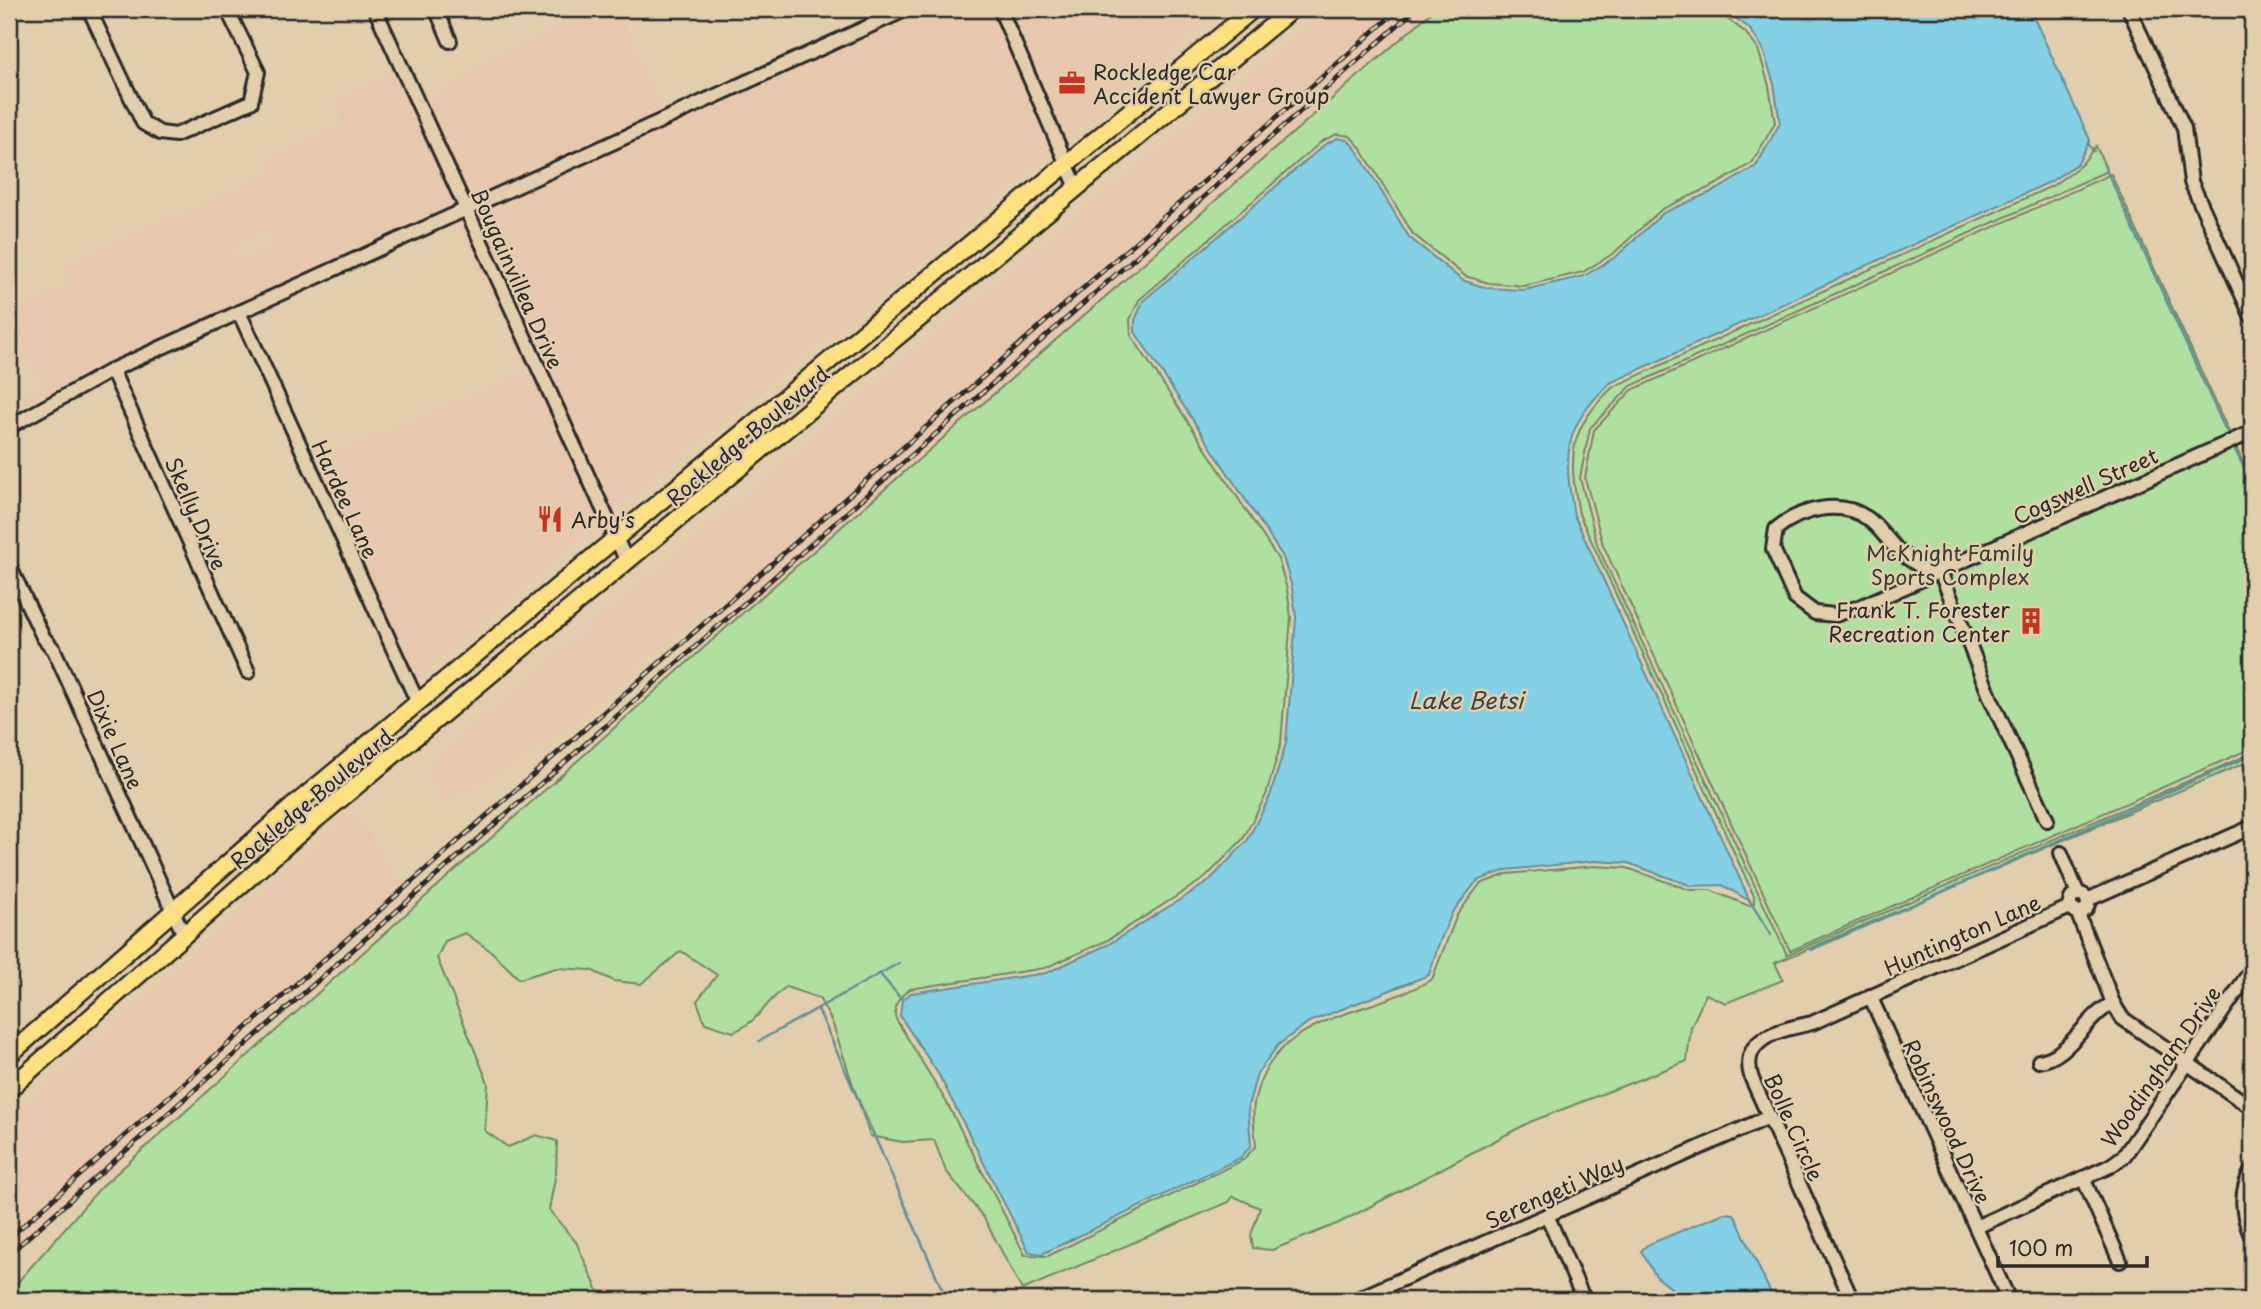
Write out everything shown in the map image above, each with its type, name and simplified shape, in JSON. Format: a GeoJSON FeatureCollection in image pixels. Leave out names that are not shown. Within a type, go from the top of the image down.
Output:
{"type":"FeatureCollection","features":[{"type":"Feature","properties":{"kind":"main road","name":"Rockledge Boulevard"},"geometry":{"type":"LineString","coordinates":[[9,1055],[172,910],[418,703],[1253,9]]}},
{"type":"Feature","properties":{"kind":"main road"},"geometry":{"type":"LineString","coordinates":[[1258,37],[1256,28],[1264,9]]}},
{"type":"Feature","properties":{"kind":"main road","name":"Rockledge Boulevard"},"geometry":{"type":"LineString","coordinates":[[9,1089],[183,933],[403,747],[1292,9]]}},
{"type":"Feature","properties":{"kind":"main road"},"geometry":{"type":"LineString","coordinates":[[1213,74],[1233,42],[1236,23]]}},
{"type":"Feature","properties":{"kind":"main road"},"geometry":{"type":"LineString","coordinates":[[888,345],[892,321],[901,301]]}},
{"type":"Feature","properties":{"kind":"main road"},"geometry":{"type":"LineString","coordinates":[[829,394],[841,369],[845,348]]}},
{"type":"Feature","properties":{"kind":"main road"},"geometry":{"type":"LineString","coordinates":[[403,747],[416,720],[418,703]]}},
{"type":"Feature","properties":{"kind":"street"},"geometry":{"type":"LineString","coordinates":[[89,9],[143,124],[160,133],[176,135],[251,102],[258,72],[227,9]]}},
{"type":"Feature","properties":{"kind":"street","name":"Bougainvillea Drive"},"geometry":{"type":"LineString","coordinates":[[375,9],[626,562]]}},
{"type":"Feature","properties":{"kind":"street"},"geometry":{"type":"LineString","coordinates":[[436,9],[450,41]]}},
{"type":"Feature","properties":{"kind":"street"},"geometry":{"type":"LineString","coordinates":[[899,9],[898,12],[906,9]]}},
{"type":"Feature","properties":{"kind":"street"},"geometry":{"type":"LineString","coordinates":[[9,427],[112,370],[906,9]]}},
{"type":"Feature","properties":{"kind":"street"},"geometry":{"type":"LineString","coordinates":[[1000,9],[1077,188]]}},
{"type":"Feature","properties":{"kind":"street"},"geometry":{"type":"LineString","coordinates":[[2129,9],[2183,128],[2191,182],[2252,317]]}},
{"type":"Feature","properties":{"kind":"street","name":"Hardee Lane"},"geometry":{"type":"LineString","coordinates":[[240,312],[418,703]]}},
{"type":"Feature","properties":{"kind":"street","name":"Skelly Drive"},"geometry":{"type":"LineString","coordinates":[[112,370],[248,672]]}},
{"type":"Feature","properties":{"kind":"street","name":"Cogswell Street"},"geometry":{"type":"LineString","coordinates":[[1937,573],[1901,553],[1868,518],[1848,508],[1808,512],[1790,517],[1776,529],[1773,549],[1795,598],[1815,613],[1835,615],[1862,606],[1937,573],[2252,432]]}},
{"type":"Feature","properties":{"kind":"street","name":"Dixie Lane"},"geometry":{"type":"LineString","coordinates":[[9,565],[43,637],[54,650],[183,933]]}},
{"type":"Feature","properties":{"kind":"street"},"geometry":{"type":"LineString","coordinates":[[1937,573],[2047,820]]}},
{"type":"Feature","properties":{"kind":"street"},"geometry":{"type":"LineString","coordinates":[[2083,897],[2252,828]]}},
{"type":"Feature","properties":{"kind":"street"},"geometry":{"type":"LineString","coordinates":[[2062,853],[2087,907],[2074,911],[2122,1018],[2252,1108]]}},
{"type":"Feature","properties":{"kind":"street","name":"Huntington Lane"},"geometry":{"type":"LineString","coordinates":[[1870,996],[2074,911]]}},
{"type":"Feature","properties":{"kind":"street","name":"Woodingham Drive"},"geometry":{"type":"LineString","coordinates":[[1976,1227],[2083,1178],[2124,1156],[2252,970]]}},
{"type":"Feature","properties":{"kind":"street","name":"Bolle Circle"},"geometry":{"type":"LineString","coordinates":[[1852,1300],[1747,1065],[1751,1051],[1757,1043],[1870,996]]}},
{"type":"Feature","properties":{"kind":"street","name":"Robinswood Drive"},"geometry":{"type":"LineString","coordinates":[[1870,996],[2009,1300]]}},
{"type":"Feature","properties":{"kind":"street"},"geometry":{"type":"LineString","coordinates":[[2039,1061],[2051,1059],[2095,1014],[2113,1003]]}},
{"type":"Feature","properties":{"kind":"street","name":"Serengeti Way"},"geometry":{"type":"LineString","coordinates":[[1355,1300],[1769,1117]]}},
{"type":"Feature","properties":{"kind":"street"},"geometry":{"type":"LineString","coordinates":[[2252,1170],[2245,1187],[2243,1204],[2245,1222],[2252,1238]]}},
{"type":"Feature","properties":{"kind":"street"},"geometry":{"type":"LineString","coordinates":[[2083,1178],[2120,1261]]}},
{"type":"Feature","properties":{"kind":"street"},"geometry":{"type":"LineString","coordinates":[[1547,1215],[1584,1300]]}},
{"type":"Feature","properties":{"kind":"shaded area"},"geometry":{"type":"Polygon","coordinates":[[[605,9],[617,9],[665,114],[469,203],[423,102],[506,50],[605,9]]]}},
{"type":"Feature","properties":{"kind":"shaded area"},"geometry":{"type":"Polygon","coordinates":[[[932,9],[993,9],[1054,150],[908,273],[610,513],[473,212],[932,9]]]}},
{"type":"Feature","properties":{"kind":"shaded area"},"geometry":{"type":"Polygon","coordinates":[[[1006,9],[1222,9],[1064,142],[1006,9]]]}},
{"type":"Feature","properties":{"kind":"shaded area"},"geometry":{"type":"Polygon","coordinates":[[[1329,9],[1435,9],[737,618],[725,592],[557,736],[492,777],[446,801],[425,767],[927,341],[1329,9]]]}},
{"type":"Feature","properties":{"kind":"shaded area"},"geometry":{"type":"Polygon","coordinates":[[[397,71],[458,208],[104,368],[9,421],[9,404],[41,386],[9,313],[70,285],[62,266],[271,173],[267,159],[344,124],[335,99],[397,71]],[[266,231],[232,247],[236,261],[240,263],[274,246],[271,233],[266,231]]]}},
{"type":"Feature","properties":{"kind":"shaded area"},"geometry":{"type":"Polygon","coordinates":[[[462,217],[601,521],[414,681],[310,453],[315,461],[527,371],[456,220],[462,217]]]}},
{"type":"Feature","properties":{"kind":"shaded area"},"geometry":{"type":"Polygon","coordinates":[[[353,811],[403,886],[9,1253],[9,1119],[353,811]]]}},
{"type":"Feature","properties":{"kind":"green space"},"geometry":{"type":"Polygon","coordinates":[[[1435,9],[1714,9],[1745,32],[1758,49],[1769,86],[1775,123],[1752,163],[1715,185],[1662,209],[1614,253],[1583,272],[1524,286],[1489,283],[1465,276],[1413,234],[1360,147],[1350,136],[1337,134],[1322,141],[1139,300],[1130,320],[1131,335],[1278,559],[1287,589],[1291,617],[1281,743],[1266,795],[1243,839],[1205,878],[1106,941],[1045,968],[910,989],[897,1002],[896,1019],[947,1103],[1025,1255],[1048,1256],[1243,1160],[1256,1146],[1254,1103],[1264,1073],[1280,1050],[1301,1034],[1326,1021],[1407,992],[1432,979],[1457,915],[1480,884],[1507,874],[1594,866],[1627,868],[1690,890],[1710,890],[1749,906],[1754,903],[1754,896],[1579,514],[1573,459],[1580,431],[1598,402],[1613,387],[2052,186],[2081,165],[2096,146],[2107,171],[1631,386],[1590,428],[1580,478],[1598,547],[1787,955],[2252,753],[2252,760],[1775,963],[1783,980],[1726,1003],[1706,994],[1691,1027],[1687,1061],[1530,1122],[1339,1223],[1272,1250],[1253,1248],[1251,1235],[1260,1208],[1233,1196],[1229,1202],[1022,1290],[984,1218],[946,1171],[934,1140],[903,1142],[870,1136],[832,1022],[819,998],[786,987],[755,1018],[733,1032],[705,1023],[697,1001],[717,975],[681,951],[641,984],[614,981],[591,970],[556,968],[519,979],[492,952],[465,933],[445,941],[437,958],[488,1083],[485,1131],[508,1147],[536,1135],[557,1141],[556,1173],[549,1210],[576,1242],[602,1300],[9,1300],[9,1292],[100,1188],[737,618],[1435,9]]]}},
{"type":"Feature","properties":{"kind":"green space","name":"McKnight Family Sports Complex"},"geometry":{"type":"Polygon","coordinates":[[[2111,174],[2252,482],[2252,748],[1790,951],[1603,545],[1585,478],[1594,430],[1632,390],[2111,174]]]}},
{"type":"Feature","properties":{"kind":"water","name":"Lake Betsi"},"geometry":{"type":"Polygon","coordinates":[[[1723,9],[2030,9],[2090,140],[2078,163],[2050,182],[1610,383],[1583,414],[1575,428],[1568,458],[1574,515],[1750,901],[1722,885],[1692,886],[1628,863],[1595,861],[1506,870],[1477,881],[1452,913],[1429,975],[1309,1022],[1278,1045],[1257,1074],[1248,1106],[1251,1146],[1240,1158],[1042,1254],[1029,1252],[939,1075],[900,1016],[902,1000],[911,993],[1046,973],[1109,944],[1208,882],[1247,841],[1270,796],[1286,743],[1296,617],[1292,588],[1283,557],[1135,332],[1135,320],[1143,301],[1324,145],[1337,138],[1348,140],[1356,149],[1409,237],[1462,280],[1487,288],[1524,290],[1584,276],[1617,256],[1663,213],[1718,189],[1756,166],[1780,123],[1774,84],[1762,47],[1749,28],[1723,9]]]}},
{"type":"Feature","properties":{"kind":"water"},"geometry":{"type":"Polygon","coordinates":[[[1724,1213],[1734,1214],[1774,1300],[1686,1300],[1656,1276],[1641,1251],[1647,1245],[1724,1213]]]}},
{"type":"Feature","properties":{"kind":"waterway"},"geometry":{"type":"LineString","coordinates":[[2088,144],[2094,151]]}},
{"type":"Feature","properties":{"kind":"waterway"},"geometry":{"type":"LineString","coordinates":[[2104,165],[2226,431]]}},
{"type":"Feature","properties":{"kind":"waterway"},"geometry":{"type":"LineString","coordinates":[[2234,448],[2252,484]]}},
{"type":"Feature","properties":{"kind":"waterway"},"geometry":{"type":"LineString","coordinates":[[1811,950],[2252,755]]}},
{"type":"Feature","properties":{"kind":"waterway"},"geometry":{"type":"LineString","coordinates":[[1750,901],[1771,935]]}},
{"type":"Feature","properties":{"kind":"waterway"},"geometry":{"type":"LineString","coordinates":[[759,1041],[899,963]]}},
{"type":"Feature","properties":{"kind":"waterway"},"geometry":{"type":"LineString","coordinates":[[880,974],[902,1000]]}},
{"type":"Feature","properties":{"kind":"waterway"},"geometry":{"type":"LineString","coordinates":[[818,1009],[947,1300]]}},
{"type":"Feature","properties":{"kind":"railway"},"geometry":{"type":"LineString","coordinates":[[9,1238],[1399,9]]}},
{"type":"Feature","properties":{"kind":"railway"},"geometry":{"type":"LineString","coordinates":[[9,1254],[1416,9]]}},
{"type":"Feature","properties":{"kind":"place","name":"Rockledge Car Accident Lawyer Group"},"geometry":{"type":"Point","coordinates":[1072,83]}},
{"type":"Feature","properties":{"kind":"place","name":"Arby's"},"geometry":{"type":"Point","coordinates":[550,519]}},
{"type":"Feature","properties":{"kind":"place","name":"Frank T. Forester Recreation Center"},"geometry":{"type":"Point","coordinates":[2031,621]}}]}
